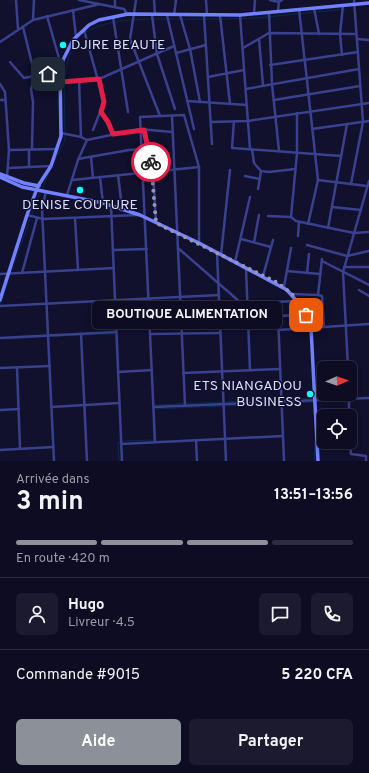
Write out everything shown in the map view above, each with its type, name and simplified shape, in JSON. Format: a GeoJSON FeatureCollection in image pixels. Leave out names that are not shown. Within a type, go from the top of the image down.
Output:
{"type":"FeatureCollection","features":[{"type":"Feature","properties":{"kind":"main road"},"geometry":{"type":"LineString","coordinates":[[0,300],[27,215],[38,188],[51,166],[58,150],[61,134],[61,69],[67,52],[76,37],[84,29],[99,20],[112,16],[128,14],[206,16],[240,15],[299,10],[355,2],[369,3]]}},
{"type":"Feature","properties":{"kind":"main road"},"geometry":{"type":"LineString","coordinates":[[0,174],[38,188],[111,205],[140,215],[246,267],[284,287],[292,294],[306,315],[311,328],[318,461]]}},
{"type":"Feature","properties":{"kind":"main road"},"geometry":{"type":"LineString","coordinates":[[0,177],[22,187],[38,188]]}},
{"type":"Feature","properties":{"kind":"street"},"geometry":{"type":"LineString","coordinates":[[16,0],[18,30]]}},
{"type":"Feature","properties":{"kind":"street"},"geometry":{"type":"LineString","coordinates":[[33,20],[34,0]]}},
{"type":"Feature","properties":{"kind":"street"},"geometry":{"type":"LineString","coordinates":[[80,0],[124,9],[128,14]]}},
{"type":"Feature","properties":{"kind":"street"},"geometry":{"type":"LineString","coordinates":[[115,0],[115,7]]}},
{"type":"Feature","properties":{"kind":"street"},"geometry":{"type":"LineString","coordinates":[[136,0],[130,39],[160,116]]}},
{"type":"Feature","properties":{"kind":"street"},"geometry":{"type":"LineString","coordinates":[[154,0],[153,15],[157,54],[175,109]]}},
{"type":"Feature","properties":{"kind":"street"},"geometry":{"type":"LineString","coordinates":[[174,15],[176,0]]}},
{"type":"Feature","properties":{"kind":"street"},"geometry":{"type":"LineString","coordinates":[[206,0],[206,45],[212,144]]}},
{"type":"Feature","properties":{"kind":"street"},"geometry":{"type":"LineString","coordinates":[[254,14],[255,0]]}},
{"type":"Feature","properties":{"kind":"street"},"geometry":{"type":"LineString","coordinates":[[270,0],[280,1],[278,12]]}},
{"type":"Feature","properties":{"kind":"street"},"geometry":{"type":"LineString","coordinates":[[351,184],[363,122],[355,2]]}},
{"type":"Feature","properties":{"kind":"street"},"geometry":{"type":"LineString","coordinates":[[0,42],[33,20],[100,4]]}},
{"type":"Feature","properties":{"kind":"street"},"geometry":{"type":"LineString","coordinates":[[342,55],[340,34],[343,4]]}},
{"type":"Feature","properties":{"kind":"street"},"geometry":{"type":"LineString","coordinates":[[314,7],[319,34]]}},
{"type":"Feature","properties":{"kind":"street"},"geometry":{"type":"LineString","coordinates":[[73,10],[76,37]]}},
{"type":"Feature","properties":{"kind":"street"},"geometry":{"type":"LineString","coordinates":[[299,10],[318,180],[308,224]]}},
{"type":"Feature","properties":{"kind":"street"},"geometry":{"type":"LineString","coordinates":[[269,13],[270,65],[279,151]]}},
{"type":"Feature","properties":{"kind":"street"},"geometry":{"type":"LineString","coordinates":[[167,15],[194,129]]}},
{"type":"Feature","properties":{"kind":"street"},"geometry":{"type":"LineString","coordinates":[[180,15],[190,49],[200,102]]}},
{"type":"Feature","properties":{"kind":"street"},"geometry":{"type":"LineString","coordinates":[[220,15],[230,104]]}},
{"type":"Feature","properties":{"kind":"street"},"geometry":{"type":"LineString","coordinates":[[240,15],[251,149],[254,162],[261,171],[258,189]]}},
{"type":"Feature","properties":{"kind":"street"},"geometry":{"type":"LineString","coordinates":[[10,62],[24,78],[61,69],[47,16]]}},
{"type":"Feature","properties":{"kind":"street"},"geometry":{"type":"LineString","coordinates":[[112,16],[128,112]]}},
{"type":"Feature","properties":{"kind":"street"},"geometry":{"type":"LineString","coordinates":[[23,27],[35,76],[31,90],[33,102],[32,149]]}},
{"type":"Feature","properties":{"kind":"street"},"geometry":{"type":"LineString","coordinates":[[84,29],[99,79],[104,102],[93,130]]}},
{"type":"Feature","properties":{"kind":"street"},"geometry":{"type":"LineString","coordinates":[[243,48],[269,33],[356,34]]}},
{"type":"Feature","properties":{"kind":"street"},"geometry":{"type":"LineString","coordinates":[[259,38],[262,85]]}},
{"type":"Feature","properties":{"kind":"street"},"geometry":{"type":"LineString","coordinates":[[357,39],[369,40]]}},
{"type":"Feature","properties":{"kind":"street"},"geometry":{"type":"LineString","coordinates":[[176,53],[206,45]]}},
{"type":"Feature","properties":{"kind":"street"},"geometry":{"type":"LineString","coordinates":[[61,82],[99,79],[174,46]]}},
{"type":"Feature","properties":{"kind":"street"},"geometry":{"type":"LineString","coordinates":[[270,65],[358,52]]}},
{"type":"Feature","properties":{"kind":"street"},"geometry":{"type":"LineString","coordinates":[[246,88],[359,69]]}},
{"type":"Feature","properties":{"kind":"street"},"geometry":{"type":"LineString","coordinates":[[208,77],[244,70]]}},
{"type":"Feature","properties":{"kind":"street"},"geometry":{"type":"LineString","coordinates":[[79,80],[81,137]]}},
{"type":"Feature","properties":{"kind":"street"},"geometry":{"type":"LineString","coordinates":[[0,84],[5,92],[9,150],[9,168],[7,177]]}},
{"type":"Feature","properties":{"kind":"street"},"geometry":{"type":"LineString","coordinates":[[274,100],[360,86]]}},
{"type":"Feature","properties":{"kind":"street"},"geometry":{"type":"LineString","coordinates":[[0,100],[5,100]]}},
{"type":"Feature","properties":{"kind":"street"},"geometry":{"type":"LineString","coordinates":[[187,101],[247,105]]}},
{"type":"Feature","properties":{"kind":"street"},"geometry":{"type":"LineString","coordinates":[[211,122],[248,121],[369,103]]}},
{"type":"Feature","properties":{"kind":"street"},"geometry":{"type":"LineString","coordinates":[[101,112],[108,122],[113,134]]}},
{"type":"Feature","properties":{"kind":"street"},"geometry":{"type":"LineString","coordinates":[[291,217],[297,153],[297,114]]}},
{"type":"Feature","properties":{"kind":"street"},"geometry":{"type":"LineString","coordinates":[[155,442],[146,218],[142,173],[140,117],[184,115],[199,167],[199,243]]}},
{"type":"Feature","properties":{"kind":"street"},"geometry":{"type":"LineString","coordinates":[[172,116],[185,405]]}},
{"type":"Feature","properties":{"kind":"street"},"geometry":{"type":"LineString","coordinates":[[234,121],[232,148],[341,156]]}},
{"type":"Feature","properties":{"kind":"street"},"geometry":{"type":"LineString","coordinates":[[312,129],[369,121]]}},
{"type":"Feature","properties":{"kind":"street"},"geometry":{"type":"LineString","coordinates":[[328,228],[347,124]]}},
{"type":"Feature","properties":{"kind":"street"},"geometry":{"type":"LineString","coordinates":[[61,134],[81,137],[87,140],[140,129],[172,132]]}},
{"type":"Feature","properties":{"kind":"street"},"geometry":{"type":"LineString","coordinates":[[144,130],[153,172],[156,223]]}},
{"type":"Feature","properties":{"kind":"street"},"geometry":{"type":"LineString","coordinates":[[68,195],[78,160],[87,140]]}},
{"type":"Feature","properties":{"kind":"street"},"geometry":{"type":"LineString","coordinates":[[78,160],[141,149]]}},
{"type":"Feature","properties":{"kind":"street"},"geometry":{"type":"LineString","coordinates":[[9,150],[58,150]]}},
{"type":"Feature","properties":{"kind":"street"},"geometry":{"type":"LineString","coordinates":[[28,150],[29,167]]}},
{"type":"Feature","properties":{"kind":"street"},"geometry":{"type":"LineString","coordinates":[[91,157],[93,178]]}},
{"type":"Feature","properties":{"kind":"street"},"geometry":{"type":"LineString","coordinates":[[9,168],[51,166]]}},
{"type":"Feature","properties":{"kind":"street"},"geometry":{"type":"LineString","coordinates":[[72,180],[199,167]]}},
{"type":"Feature","properties":{"kind":"street"},"geometry":{"type":"LineString","coordinates":[[261,171],[269,172],[295,169]]}},
{"type":"Feature","properties":{"kind":"street"},"geometry":{"type":"LineString","coordinates":[[221,255],[230,170]]}},
{"type":"Feature","properties":{"kind":"street"},"geometry":{"type":"LineString","coordinates":[[118,176],[122,208]]}},
{"type":"Feature","properties":{"kind":"street"},"geometry":{"type":"LineString","coordinates":[[245,176],[260,179]]}},
{"type":"Feature","properties":{"kind":"street"},"geometry":{"type":"LineString","coordinates":[[100,177],[102,203]]}},
{"type":"Feature","properties":{"kind":"street"},"geometry":{"type":"LineString","coordinates":[[318,180],[368,187]]}},
{"type":"Feature","properties":{"kind":"street"},"geometry":{"type":"LineString","coordinates":[[348,361],[344,267],[369,181]]}},
{"type":"Feature","properties":{"kind":"street"},"geometry":{"type":"LineString","coordinates":[[45,190],[42,209],[54,461]]}},
{"type":"Feature","properties":{"kind":"street"},"geometry":{"type":"LineString","coordinates":[[235,262],[250,197]]}},
{"type":"Feature","properties":{"kind":"street"},"geometry":{"type":"LineString","coordinates":[[111,205],[122,461]]}},
{"type":"Feature","properties":{"kind":"street"},"geometry":{"type":"LineString","coordinates":[[332,207],[361,210]]}},
{"type":"Feature","properties":{"kind":"street"},"geometry":{"type":"LineString","coordinates":[[27,215],[43,219],[140,215]]}},
{"type":"Feature","properties":{"kind":"street"},"geometry":{"type":"LineString","coordinates":[[254,242],[259,215]]}},
{"type":"Feature","properties":{"kind":"street"},"geometry":{"type":"LineString","coordinates":[[268,216],[291,217],[299,222],[354,233],[369,232]]}},
{"type":"Feature","properties":{"kind":"street"},"geometry":{"type":"LineString","coordinates":[[22,272],[37,218]]}},
{"type":"Feature","properties":{"kind":"street"},"geometry":{"type":"LineString","coordinates":[[75,218],[78,270]]}},
{"type":"Feature","properties":{"kind":"street"},"geometry":{"type":"LineString","coordinates":[[298,236],[299,222]]}},
{"type":"Feature","properties":{"kind":"street"},"geometry":{"type":"LineString","coordinates":[[241,239],[272,248]]}},
{"type":"Feature","properties":{"kind":"street"},"geometry":{"type":"LineString","coordinates":[[263,276],[273,240]]}},
{"type":"Feature","properties":{"kind":"street"},"geometry":{"type":"LineString","coordinates":[[307,245],[347,256],[369,251]]}},
{"type":"Feature","properties":{"kind":"street"},"geometry":{"type":"LineString","coordinates":[[178,248],[248,309]]}},
{"type":"Feature","properties":{"kind":"street"},"geometry":{"type":"LineString","coordinates":[[284,287],[291,248]]}},
{"type":"Feature","properties":{"kind":"street"},"geometry":{"type":"LineString","coordinates":[[113,250],[147,249]]}},
{"type":"Feature","properties":{"kind":"street"},"geometry":{"type":"LineString","coordinates":[[217,253],[226,461]]}},
{"type":"Feature","properties":{"kind":"street"},"geometry":{"type":"LineString","coordinates":[[307,273],[309,254]]}},
{"type":"Feature","properties":{"kind":"street"},"geometry":{"type":"LineString","coordinates":[[318,295],[322,260],[369,285]]}},
{"type":"Feature","properties":{"kind":"street"},"geometry":{"type":"LineString","coordinates":[[246,267],[250,370]]}},
{"type":"Feature","properties":{"kind":"street"},"geometry":{"type":"LineString","coordinates":[[344,267],[369,267]]}},
{"type":"Feature","properties":{"kind":"street"},"geometry":{"type":"LineString","coordinates":[[0,274],[114,268]]}},
{"type":"Feature","properties":{"kind":"street"},"geometry":{"type":"LineString","coordinates":[[287,271],[320,274]]}},
{"type":"Feature","properties":{"kind":"street"},"geometry":{"type":"LineString","coordinates":[[359,290],[369,296]]}},
{"type":"Feature","properties":{"kind":"street"},"geometry":{"type":"LineString","coordinates":[[292,294],[322,296],[324,327]]}},
{"type":"Feature","properties":{"kind":"street"},"geometry":{"type":"LineString","coordinates":[[0,306],[219,296]]}},
{"type":"Feature","properties":{"kind":"street"},"geometry":{"type":"LineString","coordinates":[[247,303],[298,301]]}},
{"type":"Feature","properties":{"kind":"street"},"geometry":{"type":"LineString","coordinates":[[248,317],[306,315]]}},
{"type":"Feature","properties":{"kind":"street"},"geometry":{"type":"LineString","coordinates":[[278,316],[284,461]]}},
{"type":"Feature","properties":{"kind":"street"},"geometry":{"type":"LineString","coordinates":[[278,330],[369,324]]}},
{"type":"Feature","properties":{"kind":"street"},"geometry":{"type":"LineString","coordinates":[[0,338],[116,332]]}},
{"type":"Feature","properties":{"kind":"street"},"geometry":{"type":"LineString","coordinates":[[150,334],[220,333]]}},
{"type":"Feature","properties":{"kind":"street"},"geometry":{"type":"LineString","coordinates":[[81,334],[86,461]]}},
{"type":"Feature","properties":{"kind":"street"},"geometry":{"type":"LineString","coordinates":[[0,368],[50,366]]}},
{"type":"Feature","properties":{"kind":"street"},"geometry":{"type":"LineString","coordinates":[[17,368],[20,448]]}},
{"type":"Feature","properties":{"kind":"street"},"geometry":{"type":"LineString","coordinates":[[183,373],[280,369]]}},
{"type":"Feature","properties":{"kind":"street"},"geometry":{"type":"LineString","coordinates":[[118,372],[152,370]]}},
{"type":"Feature","properties":{"kind":"street"},"geometry":{"type":"LineString","coordinates":[[357,399],[369,398]]}},
{"type":"Feature","properties":{"kind":"street"},"geometry":{"type":"LineString","coordinates":[[154,407],[315,400]]}},
{"type":"Feature","properties":{"kind":"street"},"geometry":{"type":"LineString","coordinates":[[51,407],[119,403]]}},
{"type":"Feature","properties":{"kind":"street"},"geometry":{"type":"LineString","coordinates":[[0,410],[19,409]]}},
{"type":"Feature","properties":{"kind":"street"},"geometry":{"type":"LineString","coordinates":[[121,444],[283,436]]}},
{"type":"Feature","properties":{"kind":"street"},"geometry":{"type":"LineString","coordinates":[[196,440],[197,461]]}},
{"type":"Feature","properties":{"kind":"street"},"geometry":{"type":"LineString","coordinates":[[0,450],[53,447]]}},
{"type":"Feature","properties":{"kind":"street"},"geometry":{"type":"LineString","coordinates":[[351,449],[351,454],[367,456],[366,461]]}},
{"type":"Feature","properties":{"kind":"waterway"},"geometry":{"type":"LineString","coordinates":[[222,19],[257,18],[345,9]]}},
{"type":"Feature","properties":{"kind":"waterway"},"geometry":{"type":"LineString","coordinates":[[81,34],[98,26],[115,22],[151,19]]}},
{"type":"Feature","properties":{"kind":"waterway"},"geometry":{"type":"LineString","coordinates":[[154,19],[219,19]]}},
{"type":"Feature","properties":{"kind":"waterway"},"geometry":{"type":"LineString","coordinates":[[64,80],[69,56],[78,38]]}},
{"type":"Feature","properties":{"kind":"waterway"},"geometry":{"type":"LineString","coordinates":[[64,83],[65,132]]}},
{"type":"Feature","properties":{"kind":"waterway"},"geometry":{"type":"LineString","coordinates":[[54,162],[65,140],[65,135]]}},
{"type":"Feature","properties":{"kind":"waterway"},"geometry":{"type":"LineString","coordinates":[[42,189],[50,170]]}},
{"type":"Feature","properties":{"kind":"waterway"},"geometry":{"type":"LineString","coordinates":[[11,272],[40,192]]}},
{"type":"Feature","properties":{"kind":"waterway"},"geometry":{"type":"LineString","coordinates":[[0,306],[10,275]]}},
{"type":"Feature","properties":{"kind":"waterway"},"geometry":{"type":"LineString","coordinates":[[82,335],[115,334]]}},
{"type":"Feature","properties":{"kind":"waterway"},"geometry":{"type":"LineString","coordinates":[[5,339],[79,335]]}},
{"type":"Feature","properties":{"kind":"waterway"},"geometry":{"type":"LineString","coordinates":[[283,399],[314,398]]}},
{"type":"Feature","properties":{"kind":"waterway"},"geometry":{"type":"LineString","coordinates":[[225,402],[280,400]]}},
{"type":"Feature","properties":{"kind":"waterway"},"geometry":{"type":"LineString","coordinates":[[155,405],[222,402]]}},
{"type":"Feature","properties":{"kind":"waterway"},"geometry":{"type":"LineString","coordinates":[[155,409],[314,402]]}},
{"type":"Feature","properties":{"kind":"waterway"},"geometry":{"type":"LineString","coordinates":[[123,441],[154,440],[153,426]]}},
{"type":"Feature","properties":{"kind":"waterway"},"geometry":{"type":"LineString","coordinates":[[314,461],[315,437]]}},
{"type":"Feature","properties":{"kind":"waterway"},"geometry":{"type":"LineString","coordinates":[[119,461],[118,442],[120,442]]}},
{"type":"Feature","properties":{"kind":"way so far"},"geometry":{"type":"LineString","coordinates":[[151,162],[156,223],[278,283],[292,294],[306,315]]}},
{"type":"Feature","properties":{"kind":"place","name":"DJIRE BEAUTE"},"geometry":{"type":"Point","coordinates":[63,45]}},
{"type":"Feature","properties":{"kind":"place","name":"DENISE COUTURE"},"geometry":{"type":"Point","coordinates":[80,190]}},
{"type":"Feature","properties":{"kind":"place","name":"BOUTIQUE ALIMENTATION"},"geometry":{"type":"Point","coordinates":[306,315]}},
{"type":"Feature","properties":{"kind":"place","name":"ETS NIANGADOU BUSINESS"},"geometry":{"type":"Point","coordinates":[310,394]}},
{"type":"Feature","properties":{"kind":"route"},"geometry":{"type":"LineString","coordinates":[[48,74],[60,71],[61,82],[99,79],[104,102],[101,112],[108,122],[113,134],[140,129],[144,130],[151,162]]}}]}
